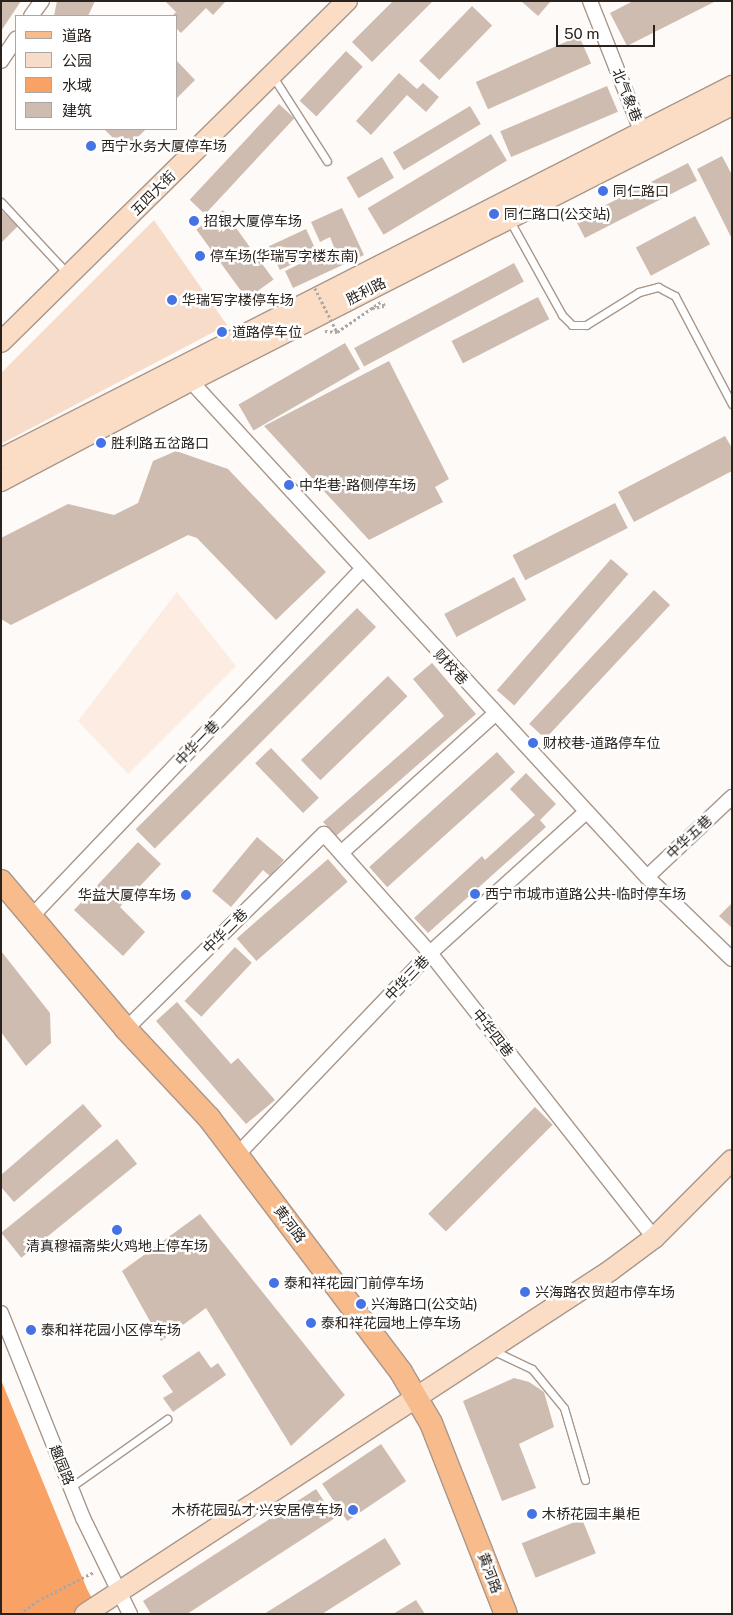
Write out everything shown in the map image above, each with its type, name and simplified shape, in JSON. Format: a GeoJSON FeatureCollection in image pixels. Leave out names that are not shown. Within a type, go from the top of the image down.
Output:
{"type":"FeatureCollection","features":[{"type":"Feature","properties":{"kind":"main road","name":"五四大街"},"geometry":{"type":"LineString","coordinates":[[1,342],[347,1]]}},
{"type":"Feature","properties":{"kind":"main road","name":"胜利路"},"geometry":{"type":"LineString","coordinates":[[1,481],[184,374],[732,86]]}},
{"type":"Feature","properties":{"kind":"main road","name":"胜利路"},"geometry":{"type":"LineString","coordinates":[[1,459],[184,374],[508,218],[732,104]]}},
{"type":"Feature","properties":{"kind":"main road","name":"黄河路"},"geometry":{"type":"LineString","coordinates":[[1,881],[126,1029],[238,1154],[401,1372],[431,1423],[506,1614]]}},
{"type":"Feature","properties":{"kind":"main road"},"geometry":{"type":"LineString","coordinates":[[85,1614],[611,1270],[654,1238],[732,1160]]}},
{"type":"Feature","properties":{"kind":"street"},"geometry":{"type":"LineString","coordinates":[[33,15],[42,1]]}},
{"type":"Feature","properties":{"kind":"street","name":"北气象巷"},"geometry":{"type":"LineString","coordinates":[[590,1],[642,133]]}},
{"type":"Feature","properties":{"kind":"street"},"geometry":{"type":"LineString","coordinates":[[1,61],[15,40]]}},
{"type":"Feature","properties":{"kind":"street","name":"财校巷"},"geometry":{"type":"LineString","coordinates":[[184,374],[586,812],[647,877],[732,960]]}},
{"type":"Feature","properties":{"kind":"street","name":"中华一巷"},"geometry":{"type":"LineString","coordinates":[[32,916],[362,570]]}},
{"type":"Feature","properties":{"kind":"street"},"geometry":{"type":"LineString","coordinates":[[341,853],[495,714]]}},
{"type":"Feature","properties":{"kind":"street","name":"中华五巷"},"geometry":{"type":"LineString","coordinates":[[647,877],[732,797]]}},
{"type":"Feature","properties":{"kind":"street","name":"中华三巷"},"geometry":{"type":"LineString","coordinates":[[238,1154],[430,953],[586,812]]}},
{"type":"Feature","properties":{"kind":"street","name":"中华四巷"},"geometry":{"type":"LineString","coordinates":[[324,834],[430,953],[654,1238]]}},
{"type":"Feature","properties":{"kind":"street","name":"中华二巷"},"geometry":{"type":"LineString","coordinates":[[126,1029],[324,834]]}},
{"type":"Feature","properties":{"kind":"street","name":"趣园路"},"geometry":{"type":"LineString","coordinates":[[1,1313],[71,1487],[112,1597],[130,1614]]}},
{"type":"Feature","properties":{"kind":"lane"},"geometry":{"type":"LineString","coordinates":[[272,75],[327,161]]}},
{"type":"Feature","properties":{"kind":"lane"},"geometry":{"type":"LineString","coordinates":[[1,202],[69,275]]}},
{"type":"Feature","properties":{"kind":"lane"},"geometry":{"type":"LineString","coordinates":[[508,218],[562,315],[572,325],[586,325],[639,292],[658,287],[675,296],[732,404]]}},
{"type":"Feature","properties":{"kind":"lane"},"geometry":{"type":"LineString","coordinates":[[489,1349],[532,1369],[564,1408],[585,1480]]}},
{"type":"Feature","properties":{"kind":"lane"},"geometry":{"type":"LineString","coordinates":[[71,1487],[167,1419]]}},
{"type":"Feature","properties":{"kind":"path"},"geometry":{"type":"LineString","coordinates":[[315,288],[337,332],[382,300]]}},
{"type":"Feature","properties":{"kind":"path"},"geometry":{"type":"LineString","coordinates":[[20,1614],[37,1600],[95,1571]]}},
{"type":"Feature","properties":{"kind":"shaded area"},"geometry":{"type":"Polygon","coordinates":[[[177,592],[236,666],[128,774],[78,721],[177,592]]]}},
{"type":"Feature","properties":{"kind":"green space"},"geometry":{"type":"Polygon","coordinates":[[[154,220],[227,325],[1,444],[1,373],[154,220]]]}},
{"type":"Feature","properties":{"kind":"water"},"geometry":{"type":"Polygon","coordinates":[[[1,1380],[87,1589],[100,1614],[1,1614],[1,1380]]]}},
{"type":"Feature","properties":{"kind":"building"},"geometry":{"type":"Polygon","coordinates":[[[1,1],[21,1],[1,31],[1,1]]]}},
{"type":"Feature","properties":{"kind":"building"},"geometry":{"type":"Polygon","coordinates":[[[57,1],[95,1],[88,15],[54,15],[57,1]]]}},
{"type":"Feature","properties":{"kind":"building"},"geometry":{"type":"Polygon","coordinates":[[[165,1],[226,1],[213,15],[206,8],[181,33],[178,30],[178,15],[173,15],[176,12],[165,1]]]}},
{"type":"Feature","properties":{"kind":"building"},"geometry":{"type":"Polygon","coordinates":[[[393,1],[433,1],[372,62],[352,42],[393,1]]]}},
{"type":"Feature","properties":{"kind":"building"},"geometry":{"type":"Polygon","coordinates":[[[521,1],[551,1],[538,16],[521,1]]]}},
{"type":"Feature","properties":{"kind":"building"},"geometry":{"type":"Polygon","coordinates":[[[633,1],[716,1],[627,46],[610,13],[633,1]]]}},
{"type":"Feature","properties":{"kind":"building"},"geometry":{"type":"Polygon","coordinates":[[[472,6],[492,25],[439,80],[419,61],[472,6]]]}},
{"type":"Feature","properties":{"kind":"building"},"geometry":{"type":"Polygon","coordinates":[[[579,36],[591,63],[488,109],[476,82],[579,36]]]}},
{"type":"Feature","properties":{"kind":"building"},"geometry":{"type":"Polygon","coordinates":[[[346,51],[363,67],[316,116],[300,101],[346,51]]]}},
{"type":"Feature","properties":{"kind":"building"},"geometry":{"type":"Polygon","coordinates":[[[178,62],[195,80],[178,97],[178,62]]]}},
{"type":"Feature","properties":{"kind":"building"},"geometry":{"type":"Polygon","coordinates":[[[399,73],[417,89],[423,83],[439,97],[426,112],[407,95],[371,135],[356,121],[399,73]]]}},
{"type":"Feature","properties":{"kind":"building"},"geometry":{"type":"Polygon","coordinates":[[[607,86],[618,112],[511,157],[500,131],[607,86]]]}},
{"type":"Feature","properties":{"kind":"building"},"geometry":{"type":"Polygon","coordinates":[[[279,104],[294,118],[205,214],[190,200],[279,104]]]}},
{"type":"Feature","properties":{"kind":"building"},"geometry":{"type":"Polygon","coordinates":[[[470,106],[481,124],[404,170],[393,152],[470,106]]]}},
{"type":"Feature","properties":{"kind":"building"},"geometry":{"type":"Polygon","coordinates":[[[105,130],[145,130],[125,150],[105,130]]]}},
{"type":"Feature","properties":{"kind":"building"},"geometry":{"type":"Polygon","coordinates":[[[491,134],[507,161],[384,235],[368,208],[491,134]]]}},
{"type":"Feature","properties":{"kind":"building"},"geometry":{"type":"Polygon","coordinates":[[[722,156],[732,175],[732,239],[697,169],[722,156]]]}},
{"type":"Feature","properties":{"kind":"building"},"geometry":{"type":"Polygon","coordinates":[[[382,157],[394,178],[358,198],[346,178],[382,157]]]}},
{"type":"Feature","properties":{"kind":"building"},"geometry":{"type":"Polygon","coordinates":[[[688,163],[697,181],[585,238],[576,220],[688,163]]]}},
{"type":"Feature","properties":{"kind":"building"},"geometry":{"type":"Polygon","coordinates":[[[342,208],[364,255],[293,288],[285,271],[334,247],[330,237],[320,242],[311,222],[342,208]]]}},
{"type":"Feature","properties":{"kind":"building"},"geometry":{"type":"Polygon","coordinates":[[[1,210],[18,226],[1,243],[1,210]]]}},
{"type":"Feature","properties":{"kind":"building"},"geometry":{"type":"Polygon","coordinates":[[[223,210],[274,280],[247,299],[196,229],[223,210]]]}},
{"type":"Feature","properties":{"kind":"building"},"geometry":{"type":"Polygon","coordinates":[[[695,216],[710,244],[651,276],[636,247],[695,216]]]}},
{"type":"Feature","properties":{"kind":"building"},"geometry":{"type":"Polygon","coordinates":[[[306,229],[317,253],[280,270],[269,246],[306,229]]]}},
{"type":"Feature","properties":{"kind":"building"},"geometry":{"type":"Polygon","coordinates":[[[514,263],[524,282],[364,367],[354,348],[514,263]]]}},
{"type":"Feature","properties":{"kind":"building"},"geometry":{"type":"Polygon","coordinates":[[[538,297],[549,319],[463,363],[452,341],[538,297]]]}},
{"type":"Feature","properties":{"kind":"building"},"geometry":{"type":"Polygon","coordinates":[[[345,343],[360,369],[253,430],[238,404],[345,343]]]}},
{"type":"Feature","properties":{"kind":"building"},"geometry":{"type":"Polygon","coordinates":[[[389,361],[449,479],[435,487],[443,502],[369,540],[264,426],[389,361]]]}},
{"type":"Feature","properties":{"kind":"building"},"geometry":{"type":"Polygon","coordinates":[[[725,436],[732,448],[732,471],[634,522],[618,492],[725,436]]]}},
{"type":"Feature","properties":{"kind":"building"},"geometry":{"type":"Polygon","coordinates":[[[176,451],[228,469],[326,572],[276,620],[197,538],[188,535],[11,625],[1,619],[1,538],[68,504],[114,515],[138,503],[153,461],[176,451]]]}},
{"type":"Feature","properties":{"kind":"building"},"geometry":{"type":"Polygon","coordinates":[[[615,503],[628,528],[525,580],[513,555],[615,503]]]}},
{"type":"Feature","properties":{"kind":"building"},"geometry":{"type":"Polygon","coordinates":[[[611,559],[628,574],[514,705],[497,690],[611,559]]]}},
{"type":"Feature","properties":{"kind":"building"},"geometry":{"type":"Polygon","coordinates":[[[514,577],[526,600],[456,637],[444,614],[514,577]]]}},
{"type":"Feature","properties":{"kind":"building"},"geometry":{"type":"Polygon","coordinates":[[[654,590],[670,605],[545,739],[529,724],[654,590]]]}},
{"type":"Feature","properties":{"kind":"building"},"geometry":{"type":"Polygon","coordinates":[[[357,608],[376,627],[155,848],[136,829],[357,608]]]}},
{"type":"Feature","properties":{"kind":"building"},"geometry":{"type":"Polygon","coordinates":[[[432,663],[476,714],[336,836],[323,822],[444,716],[413,679],[432,663]]]}},
{"type":"Feature","properties":{"kind":"building"},"geometry":{"type":"Polygon","coordinates":[[[388,676],[407,696],[320,780],[301,760],[388,676]]]}},
{"type":"Feature","properties":{"kind":"building"},"geometry":{"type":"Polygon","coordinates":[[[271,748],[319,798],[303,813],[255,763],[271,748]]]}},
{"type":"Feature","properties":{"kind":"building"},"geometry":{"type":"Polygon","coordinates":[[[497,752],[515,772],[387,887],[369,867],[497,752]]]}},
{"type":"Feature","properties":{"kind":"building"},"geometry":{"type":"Polygon","coordinates":[[[526,773],[556,804],[540,820],[546,827],[428,933],[414,918],[482,856],[485,860],[535,815],[510,789],[526,773]]]}},
{"type":"Feature","properties":{"kind":"building"},"geometry":{"type":"Polygon","coordinates":[[[257,837],[284,860],[270,876],[263,870],[231,907],[212,891],[257,837]]]}},
{"type":"Feature","properties":{"kind":"building"},"geometry":{"type":"Polygon","coordinates":[[[138,842],[161,864],[120,907],[145,932],[123,956],[74,910],[138,842]]]}},
{"type":"Feature","properties":{"kind":"building"},"geometry":{"type":"Polygon","coordinates":[[[328,859],[348,882],[256,961],[237,938],[328,859]]]}},
{"type":"Feature","properties":{"kind":"building"},"geometry":{"type":"Polygon","coordinates":[[[732,903],[732,928],[719,916],[732,903]]]}},
{"type":"Feature","properties":{"kind":"building"},"geometry":{"type":"Polygon","coordinates":[[[235,947],[252,963],[201,1017],[185,1001],[235,947]]]}},
{"type":"Feature","properties":{"kind":"building"},"geometry":{"type":"Polygon","coordinates":[[[1,951],[50,1013],[51,1043],[26,1066],[1,1032],[1,951]]]}},
{"type":"Feature","properties":{"kind":"building"},"geometry":{"type":"Polygon","coordinates":[[[177,1002],[231,1064],[238,1058],[275,1100],[246,1124],[156,1021],[177,1002]]]}},
{"type":"Feature","properties":{"kind":"building"},"geometry":{"type":"Polygon","coordinates":[[[83,1104],[102,1126],[14,1202],[1,1187],[1,1175],[83,1104]]]}},
{"type":"Feature","properties":{"kind":"building"},"geometry":{"type":"Polygon","coordinates":[[[535,1107],[553,1125],[446,1231],[428,1214],[535,1107]]]}},
{"type":"Feature","properties":{"kind":"building"},"geometry":{"type":"Polygon","coordinates":[[[117,1139],[137,1164],[21,1258],[1,1233],[117,1139]]]}},
{"type":"Feature","properties":{"kind":"building"},"geometry":{"type":"Polygon","coordinates":[[[200,1214],[345,1395],[291,1446],[206,1308],[161,1341],[122,1271],[200,1214]]]}},
{"type":"Feature","properties":{"kind":"building"},"geometry":{"type":"Polygon","coordinates":[[[199,1351],[211,1368],[218,1363],[226,1375],[173,1412],[163,1398],[173,1392],[162,1376],[199,1351]]]}},
{"type":"Feature","properties":{"kind":"building"},"geometry":{"type":"Polygon","coordinates":[[[514,1378],[529,1382],[544,1392],[554,1427],[519,1444],[536,1488],[502,1501],[463,1401],[514,1378]]]}},
{"type":"Feature","properties":{"kind":"building"},"geometry":{"type":"Polygon","coordinates":[[[381,1444],[406,1481],[347,1521],[322,1484],[381,1444]]]}},
{"type":"Feature","properties":{"kind":"building"},"geometry":{"type":"Polygon","coordinates":[[[316,1489],[335,1518],[187,1614],[151,1614],[143,1601],[316,1489]]]}},
{"type":"Feature","properties":{"kind":"building"},"geometry":{"type":"Polygon","coordinates":[[[582,1519],[596,1553],[536,1578],[522,1543],[582,1519]]]}},
{"type":"Feature","properties":{"kind":"building"},"geometry":{"type":"Polygon","coordinates":[[[385,1538],[401,1564],[322,1614],[264,1614],[385,1538]]]}},
{"type":"Feature","properties":{"kind":"building"},"geometry":{"type":"Polygon","coordinates":[[[416,1600],[425,1614],[393,1614],[416,1600]]]}},
{"type":"Feature","properties":{"kind":"place","name":"西宁水务大厦停车场"},"geometry":{"type":"Point","coordinates":[91,146]}},
{"type":"Feature","properties":{"kind":"place","name":"同仁路口"},"geometry":{"type":"Point","coordinates":[603,191]}},
{"type":"Feature","properties":{"kind":"place","name":"同仁路口(公交站)"},"geometry":{"type":"Point","coordinates":[494,214]}},
{"type":"Feature","properties":{"kind":"place","name":"招银大厦停车场"},"geometry":{"type":"Point","coordinates":[194,221]}},
{"type":"Feature","properties":{"kind":"place","name":"停车场(华瑞写字楼东南)"},"geometry":{"type":"Point","coordinates":[200,256]}},
{"type":"Feature","properties":{"kind":"place","name":"华瑞写字楼停车场"},"geometry":{"type":"Point","coordinates":[172,300]}},
{"type":"Feature","properties":{"kind":"place","name":"道路停车位"},"geometry":{"type":"Point","coordinates":[222,332]}},
{"type":"Feature","properties":{"kind":"place","name":"胜利路五岔路口"},"geometry":{"type":"Point","coordinates":[101,443]}},
{"type":"Feature","properties":{"kind":"place","name":"中华巷-路侧停车场"},"geometry":{"type":"Point","coordinates":[289,485]}},
{"type":"Feature","properties":{"kind":"place","name":"财校巷-道路停车位"},"geometry":{"type":"Point","coordinates":[533,743]}},
{"type":"Feature","properties":{"kind":"place","name":"西宁市城市道路公共-临时停车场"},"geometry":{"type":"Point","coordinates":[475,894]}},
{"type":"Feature","properties":{"kind":"place","name":"华益大厦停车场"},"geometry":{"type":"Point","coordinates":[186,895]}},
{"type":"Feature","properties":{"kind":"place","name":"清真穆福斋柴火鸡地上停车场"},"geometry":{"type":"Point","coordinates":[117,1230]}},
{"type":"Feature","properties":{"kind":"place","name":"泰和祥花园门前停车场"},"geometry":{"type":"Point","coordinates":[274,1283]}},
{"type":"Feature","properties":{"kind":"place","name":"兴海路农贸超市停车场"},"geometry":{"type":"Point","coordinates":[525,1292]}},
{"type":"Feature","properties":{"kind":"place","name":"兴海路口(公交站)"},"geometry":{"type":"Point","coordinates":[361,1304]}},
{"type":"Feature","properties":{"kind":"place","name":"泰和祥花园地上停车场"},"geometry":{"type":"Point","coordinates":[311,1323]}},
{"type":"Feature","properties":{"kind":"place","name":"泰和祥花园小区停车场"},"geometry":{"type":"Point","coordinates":[31,1330]}},
{"type":"Feature","properties":{"kind":"place","name":"木桥花园弘才·兴安居停车场"},"geometry":{"type":"Point","coordinates":[353,1510]}},
{"type":"Feature","properties":{"kind":"place","name":"木桥花园丰巢柜"},"geometry":{"type":"Point","coordinates":[532,1514]}}]}
